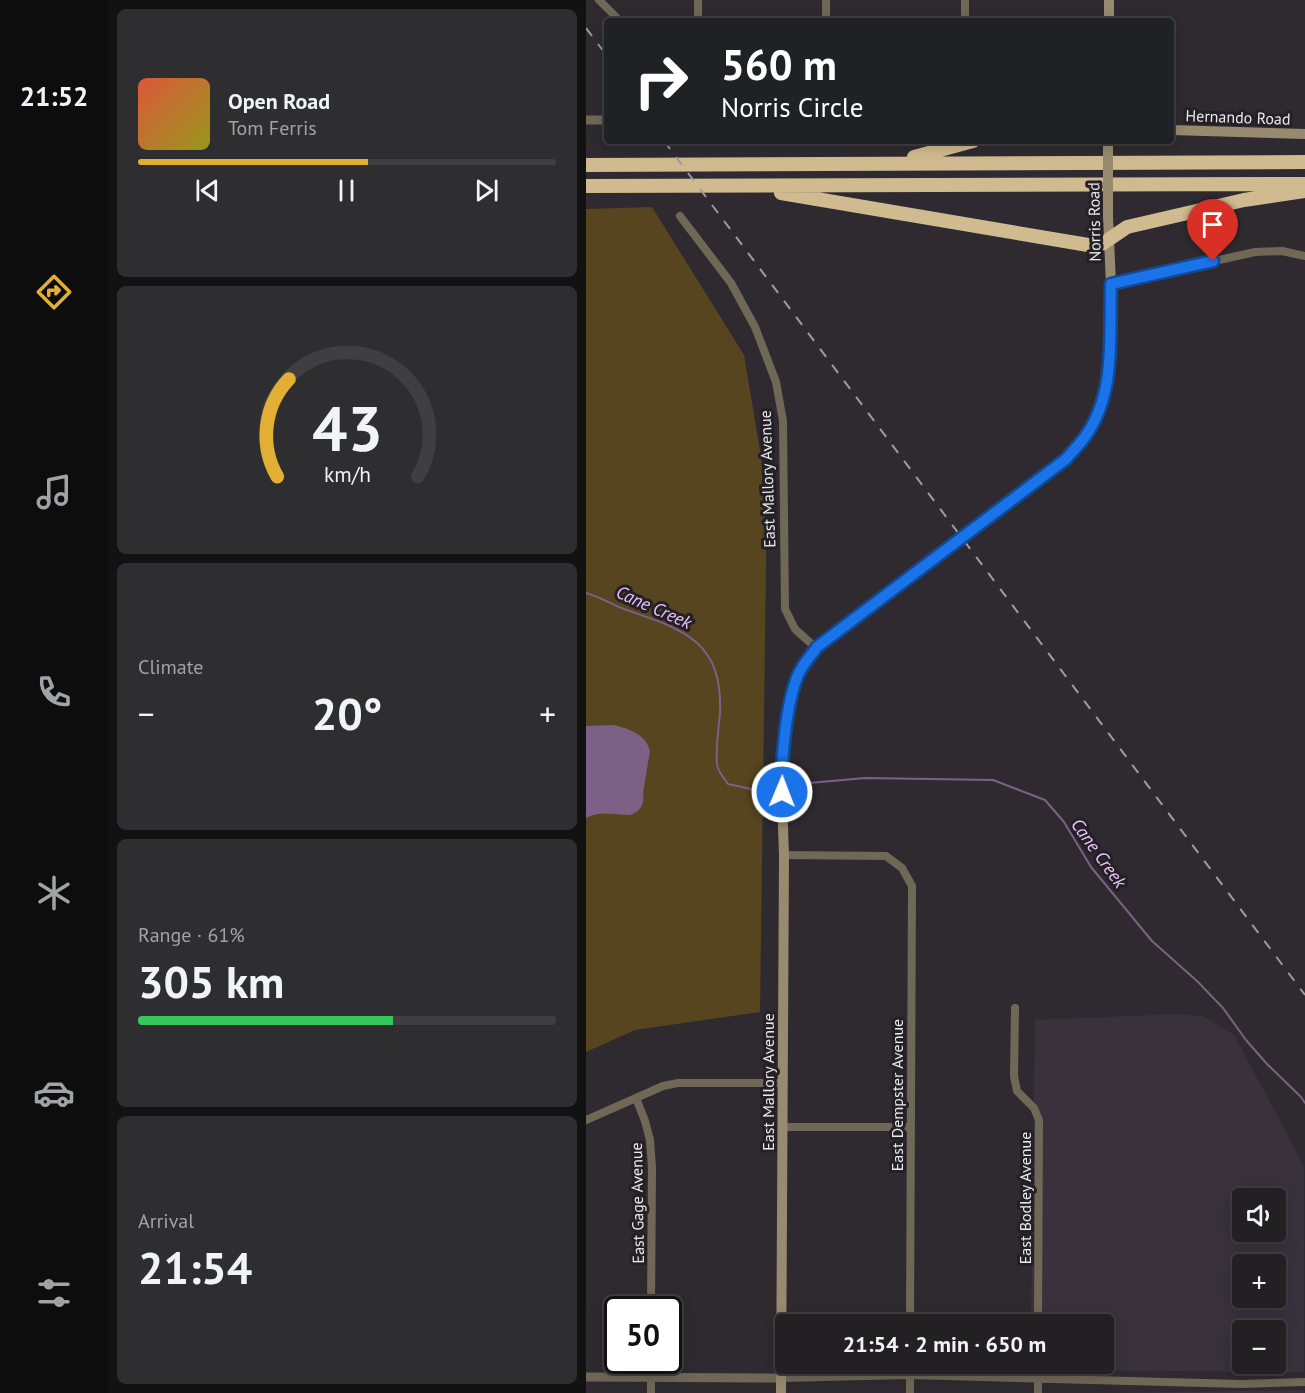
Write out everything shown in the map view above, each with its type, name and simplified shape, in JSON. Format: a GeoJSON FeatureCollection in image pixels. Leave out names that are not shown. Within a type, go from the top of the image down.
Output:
{"type":"FeatureCollection","features":[{"type":"Feature","properties":{"kind":"highway"},"geometry":{"type":"LineString","coordinates":[[882,163],[929,154],[963,144]]}},
{"type":"Feature","properties":{"kind":"highway"},"geometry":{"type":"LineString","coordinates":[[586,165],[1304,162]]}},
{"type":"Feature","properties":{"kind":"highway"},"geometry":{"type":"LineString","coordinates":[[586,186],[1304,184]]}},
{"type":"Feature","properties":{"kind":"highway"},"geometry":{"type":"LineString","coordinates":[[744,186],[1094,246],[1127,227],[1244,200],[1304,191]]}},
{"type":"Feature","properties":{"kind":"main road"},"geometry":{"type":"LineString","coordinates":[[1109,0],[1109,18]]}},
{"type":"Feature","properties":{"kind":"main road","name":"Hernando Road"},"geometry":{"type":"LineString","coordinates":[[1174,130],[1304,134]]}},
{"type":"Feature","properties":{"kind":"main road","name":"Norris Road"},"geometry":{"type":"LineString","coordinates":[[781,771],[788,716],[798,674],[816,648],[1066,459],[1085,437],[1102,404],[1109,374],[1111,284],[1108,144]]}},
{"type":"Feature","properties":{"kind":"main road","name":"East Mallory Avenue"},"geometry":{"type":"LineString","coordinates":[[781,771],[784,855],[781,1393]]}},
{"type":"Feature","properties":{"kind":"street"},"geometry":{"type":"LineString","coordinates":[[599,0],[617,18]]}},
{"type":"Feature","properties":{"kind":"street"},"geometry":{"type":"LineString","coordinates":[[698,0],[698,18]]}},
{"type":"Feature","properties":{"kind":"street"},"geometry":{"type":"LineString","coordinates":[[826,0],[826,18]]}},
{"type":"Feature","properties":{"kind":"street"},"geometry":{"type":"LineString","coordinates":[[964,18],[965,0]]}},
{"type":"Feature","properties":{"kind":"street"},"geometry":{"type":"LineString","coordinates":[[586,120],[604,120]]}},
{"type":"Feature","properties":{"kind":"street","name":"East Mallory Avenue"},"geometry":{"type":"LineString","coordinates":[[680,216],[731,283],[755,327],[776,382],[783,421],[785,609],[795,628],[816,648]]}},
{"type":"Feature","properties":{"kind":"street"},"geometry":{"type":"LineString","coordinates":[[1111,284],[1255,252],[1282,250],[1304,256]]}},
{"type":"Feature","properties":{"kind":"street","name":"East Dempster Avenue"},"geometry":{"type":"LineString","coordinates":[[784,855],[886,856],[902,868],[912,886],[910,1314]]}},
{"type":"Feature","properties":{"kind":"street","name":"East Bodley Avenue"},"geometry":{"type":"LineString","coordinates":[[1015,1008],[1014,1076],[1017,1091],[1034,1108],[1039,1120],[1038,1314]]}},
{"type":"Feature","properties":{"kind":"street"},"geometry":{"type":"LineString","coordinates":[[586,1120],[663,1086],[678,1083],[783,1083]]}},
{"type":"Feature","properties":{"kind":"street","name":"East Gage Avenue"},"geometry":{"type":"LineString","coordinates":[[636,1098],[650,1140],[652,1168],[651,1296]]}},
{"type":"Feature","properties":{"kind":"street"},"geometry":{"type":"LineString","coordinates":[[783,1127],[910,1127]]}},
{"type":"Feature","properties":{"kind":"street"},"geometry":{"type":"LineString","coordinates":[[1038,1374],[1038,1393]]}},
{"type":"Feature","properties":{"kind":"street"},"geometry":{"type":"LineString","coordinates":[[910,1375],[910,1393]]}},
{"type":"Feature","properties":{"kind":"street"},"geometry":{"type":"LineString","coordinates":[[586,1377],[781,1378],[910,1375],[1242,1384],[1304,1382]]}},
{"type":"Feature","properties":{"kind":"street"},"geometry":{"type":"LineString","coordinates":[[651,1377],[651,1393]]}},
{"type":"Feature","properties":{"kind":"shaded area"},"geometry":{"type":"Polygon","coordinates":[[[652,207],[744,355],[767,492],[760,1012],[635,1030],[586,1052],[586,209],[652,207]]]}},
{"type":"Feature","properties":{"kind":"shaded area"},"geometry":{"type":"Polygon","coordinates":[[[614,725],[636,733],[648,745],[650,751],[642,804],[637,812],[630,815],[602,814],[586,818],[586,726],[614,725]]]}},
{"type":"Feature","properties":{"kind":"shaded area"},"geometry":{"type":"Polygon","coordinates":[[[1177,1014],[1203,1016],[1234,1035],[1304,1166],[1304,1372],[1286,1372],[1286,1320],[1232,1320],[1232,1371],[1114,1371],[1114,1314],[1031,1314],[1035,1020],[1177,1014]]]}},
{"type":"Feature","properties":{"kind":"shaded area"},"geometry":{"type":"Polygon","coordinates":[[[1304,1390],[1304,1393],[1114,1393],[1304,1390]]]}},
{"type":"Feature","properties":{"kind":"waterway","name":"Cane Creek"},"geometry":{"type":"LineString","coordinates":[[586,593],[664,623],[695,641],[706,653],[714,669],[719,688],[720,713],[716,758],[720,772],[728,784],[751,789],[770,784]]}},
{"type":"Feature","properties":{"kind":"waterway","name":"Cane Creek"},"geometry":{"type":"LineString","coordinates":[[798,784],[865,778],[993,780],[1045,800],[1064,822],[1091,867],[1152,941],[1223,1008],[1246,1040],[1305,1103]]}},
{"type":"Feature","properties":{"kind":"railway"},"geometry":{"type":"LineString","coordinates":[[586,28],[604,52]]}},
{"type":"Feature","properties":{"kind":"railway"},"geometry":{"type":"LineString","coordinates":[[666,144],[1305,995]]}},
{"type":"Feature","properties":{"kind":"route"},"geometry":{"type":"LineString","coordinates":[[782,792],[781,771],[788,716],[798,674],[817,647],[1066,459],[1085,437],[1102,404],[1109,374],[1111,284],[1213,261]]}}]}
